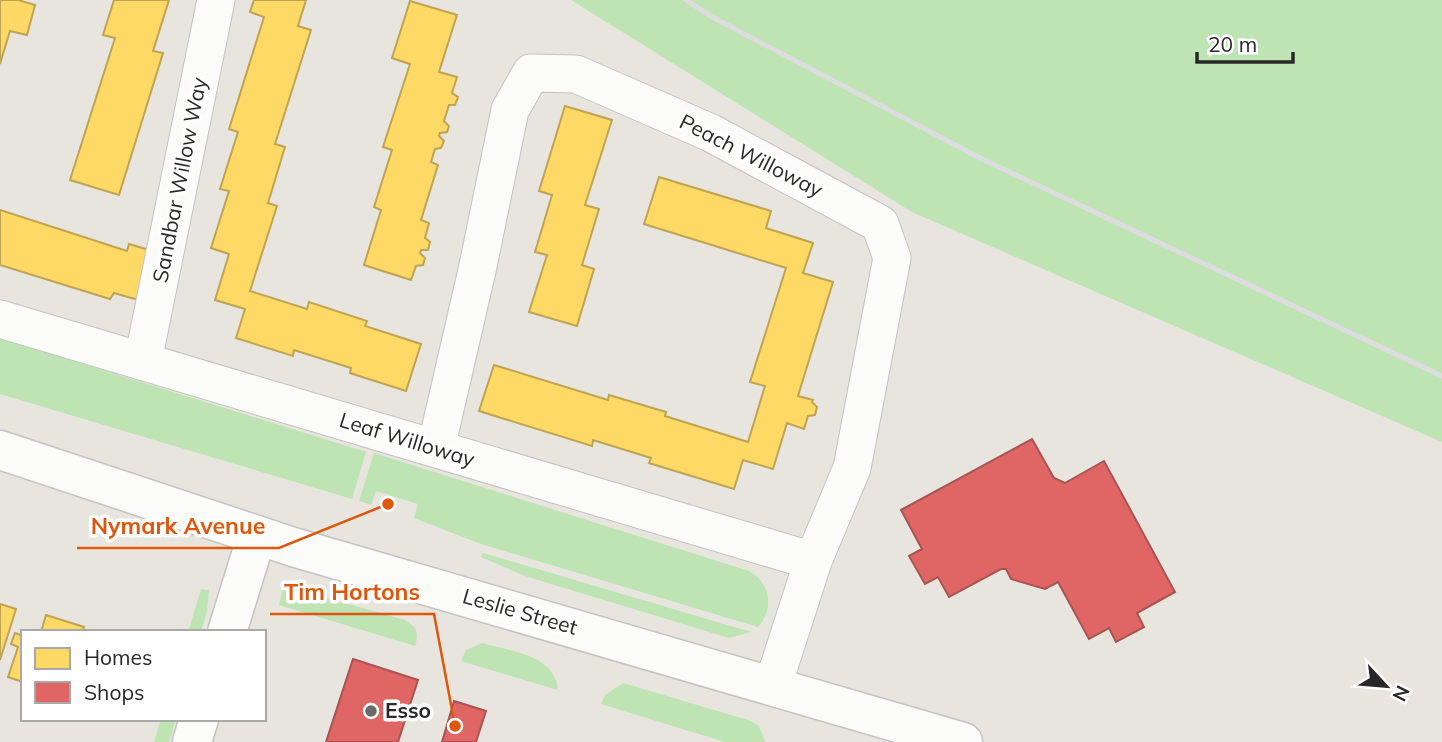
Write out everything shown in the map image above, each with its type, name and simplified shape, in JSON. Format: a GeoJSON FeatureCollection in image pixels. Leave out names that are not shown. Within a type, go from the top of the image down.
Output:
{"type":"FeatureCollection","features":[{"type":"Feature","properties":{"kind":"main road","name":"Leslie Street"},"geometry":{"type":"LineString","coordinates":[[0,450],[257,536],[963,742]]}},
{"type":"Feature","properties":{"kind":"main road"},"geometry":{"type":"LineString","coordinates":[[228,630],[257,536]]}},
{"type":"Feature","properties":{"kind":"main road"},"geometry":{"type":"LineString","coordinates":[[192,742],[199,721]]}},
{"type":"Feature","properties":{"kind":"street","name":"Sandbar Willow Way"},"geometry":{"type":"LineString","coordinates":[[143,361],[216,0]]}},
{"type":"Feature","properties":{"kind":"street","name":"Peach Willoway"},"geometry":{"type":"LineString","coordinates":[[436,448],[478,266],[510,110],[531,73],[576,74],[712,133],[880,224],[892,258],[852,468],[813,561],[773,685]]}},
{"type":"Feature","properties":{"kind":"street","name":"Leaf Willoway"},"geometry":{"type":"LineString","coordinates":[[0,319],[813,561]]}},
{"type":"Feature","properties":{"kind":"green space"},"geometry":{"type":"Polygon","coordinates":[[[571,0],[1442,0],[1442,442],[912,212],[571,0]]]}},
{"type":"Feature","properties":{"kind":"green space"},"geometry":{"type":"Polygon","coordinates":[[[0,338],[366,452],[352,499],[0,394],[0,338]]]}},
{"type":"Feature","properties":{"kind":"green space"},"geometry":{"type":"Polygon","coordinates":[[[374,453],[749,571],[766,589],[767,612],[758,627],[481,544],[414,518],[418,504],[376,491],[371,505],[359,501],[374,453]]]}},
{"type":"Feature","properties":{"kind":"green space"},"geometry":{"type":"Polygon","coordinates":[[[483,553],[751,632],[729,638],[525,576],[481,557],[483,553]]]}},
{"type":"Feature","properties":{"kind":"green space"},"geometry":{"type":"Polygon","coordinates":[[[292,588],[405,620],[416,631],[415,646],[279,605],[283,589],[292,588]]]}},
{"type":"Feature","properties":{"kind":"green space"},"geometry":{"type":"Polygon","coordinates":[[[201,589],[209,590],[202,630],[189,630],[201,589]]]}},
{"type":"Feature","properties":{"kind":"green space"},"geometry":{"type":"Polygon","coordinates":[[[482,643],[518,652],[540,662],[555,678],[558,690],[461,661],[466,650],[482,643]]]}},
{"type":"Feature","properties":{"kind":"green space"},"geometry":{"type":"Polygon","coordinates":[[[623,683],[751,721],[759,726],[765,742],[725,742],[601,704],[605,695],[623,683]]]}},
{"type":"Feature","properties":{"kind":"green space"},"geometry":{"type":"Polygon","coordinates":[[[160,721],[175,721],[169,742],[154,742],[160,721]]]}},
{"type":"Feature","properties":{"kind":"building: Homes"},"geometry":{"type":"Polygon","coordinates":[[[0,0],[18,0],[35,5],[27,35],[10,31],[0,64],[0,0]]]}},
{"type":"Feature","properties":{"kind":"building: Homes"},"geometry":{"type":"Polygon","coordinates":[[[114,0],[169,0],[153,51],[163,53],[119,195],[70,180],[115,38],[103,35],[114,0]]]}},
{"type":"Feature","properties":{"kind":"building: Homes"},"geometry":{"type":"Polygon","coordinates":[[[254,0],[306,0],[298,26],[311,30],[275,144],[285,147],[268,203],[277,206],[250,291],[307,309],[309,302],[367,321],[365,326],[421,344],[406,391],[350,373],[351,368],[294,350],[293,356],[236,338],[245,309],[215,300],[229,254],[211,248],[229,191],[220,189],[238,132],[229,129],[264,17],[250,12],[254,0]]]}},
{"type":"Feature","properties":{"kind":"building: Homes"},"geometry":{"type":"Polygon","coordinates":[[[410,1],[457,15],[439,72],[457,77],[452,93],[458,97],[455,105],[449,105],[444,121],[449,126],[447,132],[440,133],[439,136],[444,141],[441,148],[435,149],[431,162],[438,165],[421,220],[429,223],[425,238],[430,242],[428,250],[421,250],[420,253],[425,258],[423,265],[416,266],[411,280],[364,265],[381,210],[374,207],[392,150],[383,147],[410,64],[392,58],[410,1]]]}},
{"type":"Feature","properties":{"kind":"building: Homes"},"geometry":{"type":"Polygon","coordinates":[[[565,106],[612,120],[585,205],[599,209],[582,265],[594,269],[577,326],[529,312],[547,255],[535,252],[552,195],[539,191],[565,106]]]}},
{"type":"Feature","properties":{"kind":"building: Homes"},"geometry":{"type":"Polygon","coordinates":[[[659,177],[771,211],[766,228],[813,243],[803,273],[833,282],[798,396],[813,400],[817,407],[815,415],[808,416],[804,429],[787,423],[773,469],[743,460],[734,489],[649,463],[651,458],[593,440],[592,446],[479,411],[494,365],[608,400],[609,395],[666,412],[665,416],[748,442],[765,386],[750,382],[786,268],[644,224],[659,177]]]}},
{"type":"Feature","properties":{"kind":"building: Homes"},"geometry":{"type":"Polygon","coordinates":[[[0,210],[127,251],[129,244],[156,252],[142,301],[114,293],[110,299],[0,265],[0,210]]]}},
{"type":"Feature","properties":{"kind":"building: Homes"},"geometry":{"type":"Polygon","coordinates":[[[0,604],[16,609],[0,660],[0,604]]]}},
{"type":"Feature","properties":{"kind":"building: Homes"},"geometry":{"type":"Polygon","coordinates":[[[46,615],[84,627],[83,630],[42,630],[46,615]]]}},
{"type":"Feature","properties":{"kind":"building: Homes"},"geometry":{"type":"Polygon","coordinates":[[[15,633],[21,635],[21,681],[8,677],[18,647],[11,644],[15,633]]]}},
{"type":"Feature","properties":{"kind":"building: Shops"},"geometry":{"type":"Polygon","coordinates":[[[1032,439],[1054,478],[1065,483],[1104,461],[1175,592],[1137,613],[1144,627],[1116,642],[1109,628],[1089,639],[1058,582],[1045,589],[1011,579],[1006,569],[1001,569],[949,597],[938,577],[925,584],[909,556],[922,549],[901,510],[1032,439]]]}},
{"type":"Feature","properties":{"kind":"building: Shops"},"geometry":{"type":"Polygon","coordinates":[[[353,659],[418,680],[398,742],[326,742],[353,659]]]}},
{"type":"Feature","properties":{"kind":"building: Shops"},"geometry":{"type":"Polygon","coordinates":[[[454,701],[486,711],[476,742],[442,742],[454,701]]]}},
{"type":"Feature","properties":{"kind":"railway"},"geometry":{"type":"LineString","coordinates":[[686,0],[712,17],[982,159],[1442,376]]}},
{"type":"Feature","properties":{"kind":"place","name":"Nymark Avenue"},"geometry":{"type":"Point","coordinates":[388,504]}},
{"type":"Feature","properties":{"kind":"place","name":"Esso"},"geometry":{"type":"Point","coordinates":[371,711]}},
{"type":"Feature","properties":{"kind":"place","name":"Tim Hortons"},"geometry":{"type":"Point","coordinates":[455,726]}}]}
